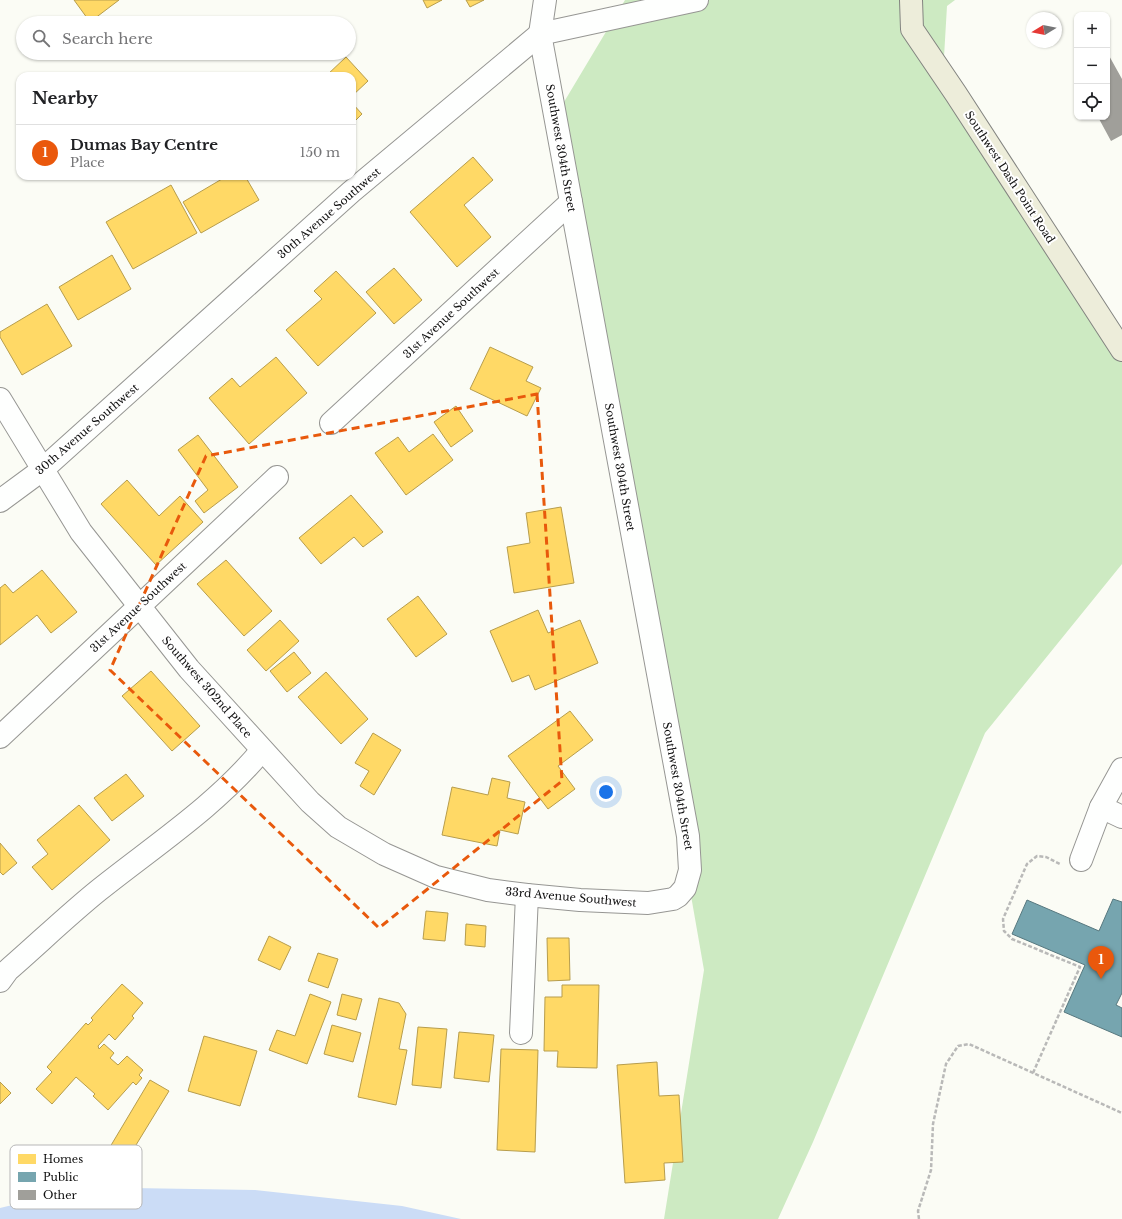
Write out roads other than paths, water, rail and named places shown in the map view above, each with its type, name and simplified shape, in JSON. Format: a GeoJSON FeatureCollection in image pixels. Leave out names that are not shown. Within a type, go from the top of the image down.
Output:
{"type":"FeatureCollection","features":[{"type":"Feature","properties":{"kind":"main road","name":"Southwest Dash Point Road"},"geometry":{"type":"LineString","coordinates":[[911,0],[912,30],[956,94],[1122,350]]}},
{"type":"Feature","properties":{"kind":"street","name":"Southwest 304th Street"},"geometry":{"type":"LineString","coordinates":[[545,0],[540,34],[688,836],[690,878],[685,888],[678,896]]}},
{"type":"Feature","properties":{"kind":"street","name":"30th Avenue Southwest"},"geometry":{"type":"LineString","coordinates":[[0,501],[42,470],[351,192],[540,34],[696,0]]}},
{"type":"Feature","properties":{"kind":"street","name":"31st Avenue Southwest"},"geometry":{"type":"LineString","coordinates":[[331,423],[571,202]]}},
{"type":"Feature","properties":{"kind":"street","name":"Southwest 302nd Place"},"geometry":{"type":"LineString","coordinates":[[0,399],[80,532],[188,669],[310,802],[338,827],[384,854],[436,877],[488,890]]}},
{"type":"Feature","properties":{"kind":"street","name":"31st Avenue Southwest"},"geometry":{"type":"LineString","coordinates":[[0,736],[277,477]]}},
{"type":"Feature","properties":{"kind":"street"},"geometry":{"type":"LineString","coordinates":[[0,981],[8,970],[98,891],[201,810],[246,770],[262,750]]}},
{"type":"Feature","properties":{"kind":"street"},"geometry":{"type":"LineString","coordinates":[[1081,860],[1101,807],[1119,779]]}},
{"type":"Feature","properties":{"kind":"street"},"geometry":{"type":"LineString","coordinates":[[1101,807],[1122,817]]}},
{"type":"Feature","properties":{"kind":"street","name":"33rd Avenue Southwest"},"geometry":{"type":"LineString","coordinates":[[488,890],[580,900],[648,903],[663,901],[678,896]]}},
{"type":"Feature","properties":{"kind":"street"},"geometry":{"type":"LineString","coordinates":[[521,1033],[527,895]]}},
{"type":"Feature","properties":{"kind":"water"},"geometry":{"type":"Polygon","coordinates":[[[142,1188],[255,1190],[402,1206],[461,1219],[0,1219],[0,1208],[10,1206],[10,1209],[142,1209],[142,1188]]]}},
{"type":"Feature","properties":{"kind":"place","name":"Dumas Bay Centre"},"geometry":{"type":"Point","coordinates":[1101,979]}}]}
